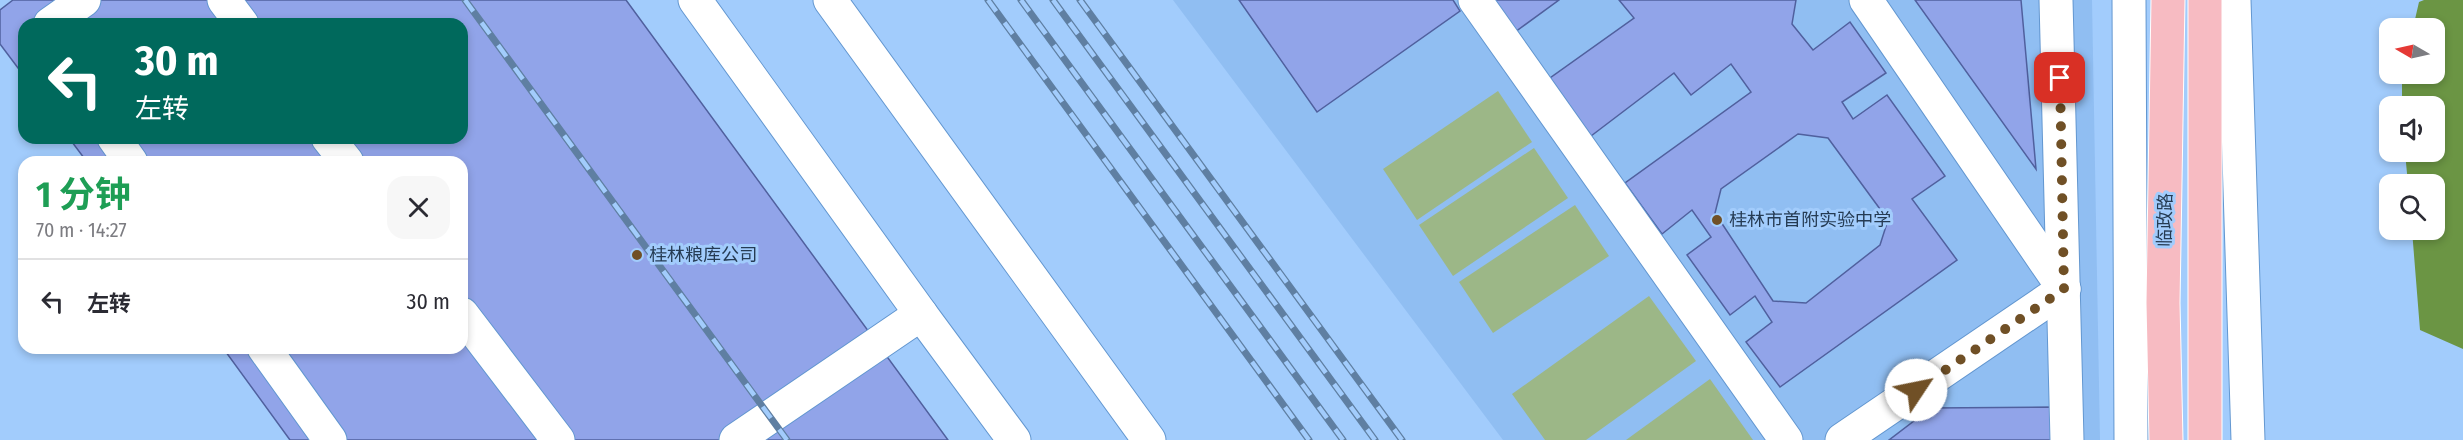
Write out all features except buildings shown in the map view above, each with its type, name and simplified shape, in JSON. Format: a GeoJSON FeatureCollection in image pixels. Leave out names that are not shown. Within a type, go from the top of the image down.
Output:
{"type":"FeatureCollection","features":[{"type":"Feature","properties":{"kind":"main road","name":"临政路"},"geometry":{"type":"LineString","coordinates":[[2166,440],[2163,303],[2168,0]]}},
{"type":"Feature","properties":{"kind":"main road"},"geometry":{"type":"LineString","coordinates":[[2205,0],[2205,440]]}},
{"type":"Feature","properties":{"kind":"street"},"geometry":{"type":"LineString","coordinates":[[58,18],[84,0]]}},
{"type":"Feature","properties":{"kind":"street"},"geometry":{"type":"LineString","coordinates":[[224,0],[238,18]]}},
{"type":"Feature","properties":{"kind":"street"},"geometry":{"type":"LineString","coordinates":[[695,0],[1014,440]]}},
{"type":"Feature","properties":{"kind":"street"},"geometry":{"type":"LineString","coordinates":[[830,0],[1149,440]]}},
{"type":"Feature","properties":{"kind":"street"},"geometry":{"type":"LineString","coordinates":[[1475,0],[1786,440]]}},
{"type":"Feature","properties":{"kind":"street"},"geometry":{"type":"LineString","coordinates":[[1866,0],[2064,289]]}},
{"type":"Feature","properties":{"kind":"street"},"geometry":{"type":"LineString","coordinates":[[2056,0],[2067,440]]}},
{"type":"Feature","properties":{"kind":"street"},"geometry":{"type":"LineString","coordinates":[[2129,0],[2131,440]]}},
{"type":"Feature","properties":{"kind":"street"},"geometry":{"type":"LineString","coordinates":[[2234,0],[2248,440]]}},
{"type":"Feature","properties":{"kind":"street"},"geometry":{"type":"LineString","coordinates":[[333,144],[342,156]]}},
{"type":"Feature","properties":{"kind":"street"},"geometry":{"type":"LineString","coordinates":[[1842,440],[2064,289]]}},
{"type":"Feature","properties":{"kind":"street"},"geometry":{"type":"LineString","coordinates":[[736,440],[921,314]]}},
{"type":"Feature","properties":{"kind":"street"},"geometry":{"type":"LineString","coordinates":[[468,322],[558,440]]}},
{"type":"Feature","properties":{"kind":"street"},"geometry":{"type":"LineString","coordinates":[[268,354],[330,440]]}},
{"type":"Feature","properties":{"kind":"shaded area","name":"桂林市首附实验中学"},"geometry":{"type":"Polygon","coordinates":[[[1173,0],[2092,0],[2100,440],[1503,440],[1173,0]]]}},
{"type":"Feature","properties":{"kind":"green space"},"geometry":{"type":"Polygon","coordinates":[[[2463,0],[2463,349],[2420,330],[2413,240],[2445,240],[2445,174],[2407,174],[2406,162],[2445,162],[2445,96],[2402,96],[2402,84],[2445,84],[2445,18],[2415,18],[2419,2],[2463,0]]]}},
{"type":"Feature","properties":{"kind":"green space"},"geometry":{"type":"Polygon","coordinates":[[[1498,91],[1532,142],[1417,220],[1383,169],[1498,91]]]}},
{"type":"Feature","properties":{"kind":"green space"},"geometry":{"type":"Polygon","coordinates":[[[1534,148],[1568,198],[1453,276],[1419,225],[1534,148]]]}},
{"type":"Feature","properties":{"kind":"green space"},"geometry":{"type":"Polygon","coordinates":[[[1575,205],[1609,256],[1493,333],[1459,282],[1575,205]]]}},
{"type":"Feature","properties":{"kind":"green space"},"geometry":{"type":"Polygon","coordinates":[[[1649,296],[1696,361],[1586,440],[1545,440],[1512,394],[1649,296]]]}},
{"type":"Feature","properties":{"kind":"green space"},"geometry":{"type":"Polygon","coordinates":[[[1710,379],[1753,440],[1626,440],[1710,379]]]}},
{"type":"Feature","properties":{"kind":"railway"},"geometry":{"type":"LineString","coordinates":[[465,0],[787,440]]}},
{"type":"Feature","properties":{"kind":"railway"},"geometry":{"type":"LineString","coordinates":[[988,0],[1309,440]]}},
{"type":"Feature","properties":{"kind":"railway"},"geometry":{"type":"LineString","coordinates":[[1021,0],[1343,440]]}},
{"type":"Feature","properties":{"kind":"railway"},"geometry":{"type":"LineString","coordinates":[[1053,0],[1375,440]]}},
{"type":"Feature","properties":{"kind":"railway"},"geometry":{"type":"LineString","coordinates":[[1080,0],[1402,440]]}},
{"type":"Feature","properties":{"kind":"place","name":"桂林市首附实验中学"},"geometry":{"type":"Point","coordinates":[1717,220]}},
{"type":"Feature","properties":{"kind":"place","name":"桂林粮库公司"},"geometry":{"type":"Point","coordinates":[637,255]}},
{"type":"Feature","properties":{"kind":"route"},"geometry":{"type":"LineString","coordinates":[[1916,390],[2064,289],[2060,78]]}}]}
